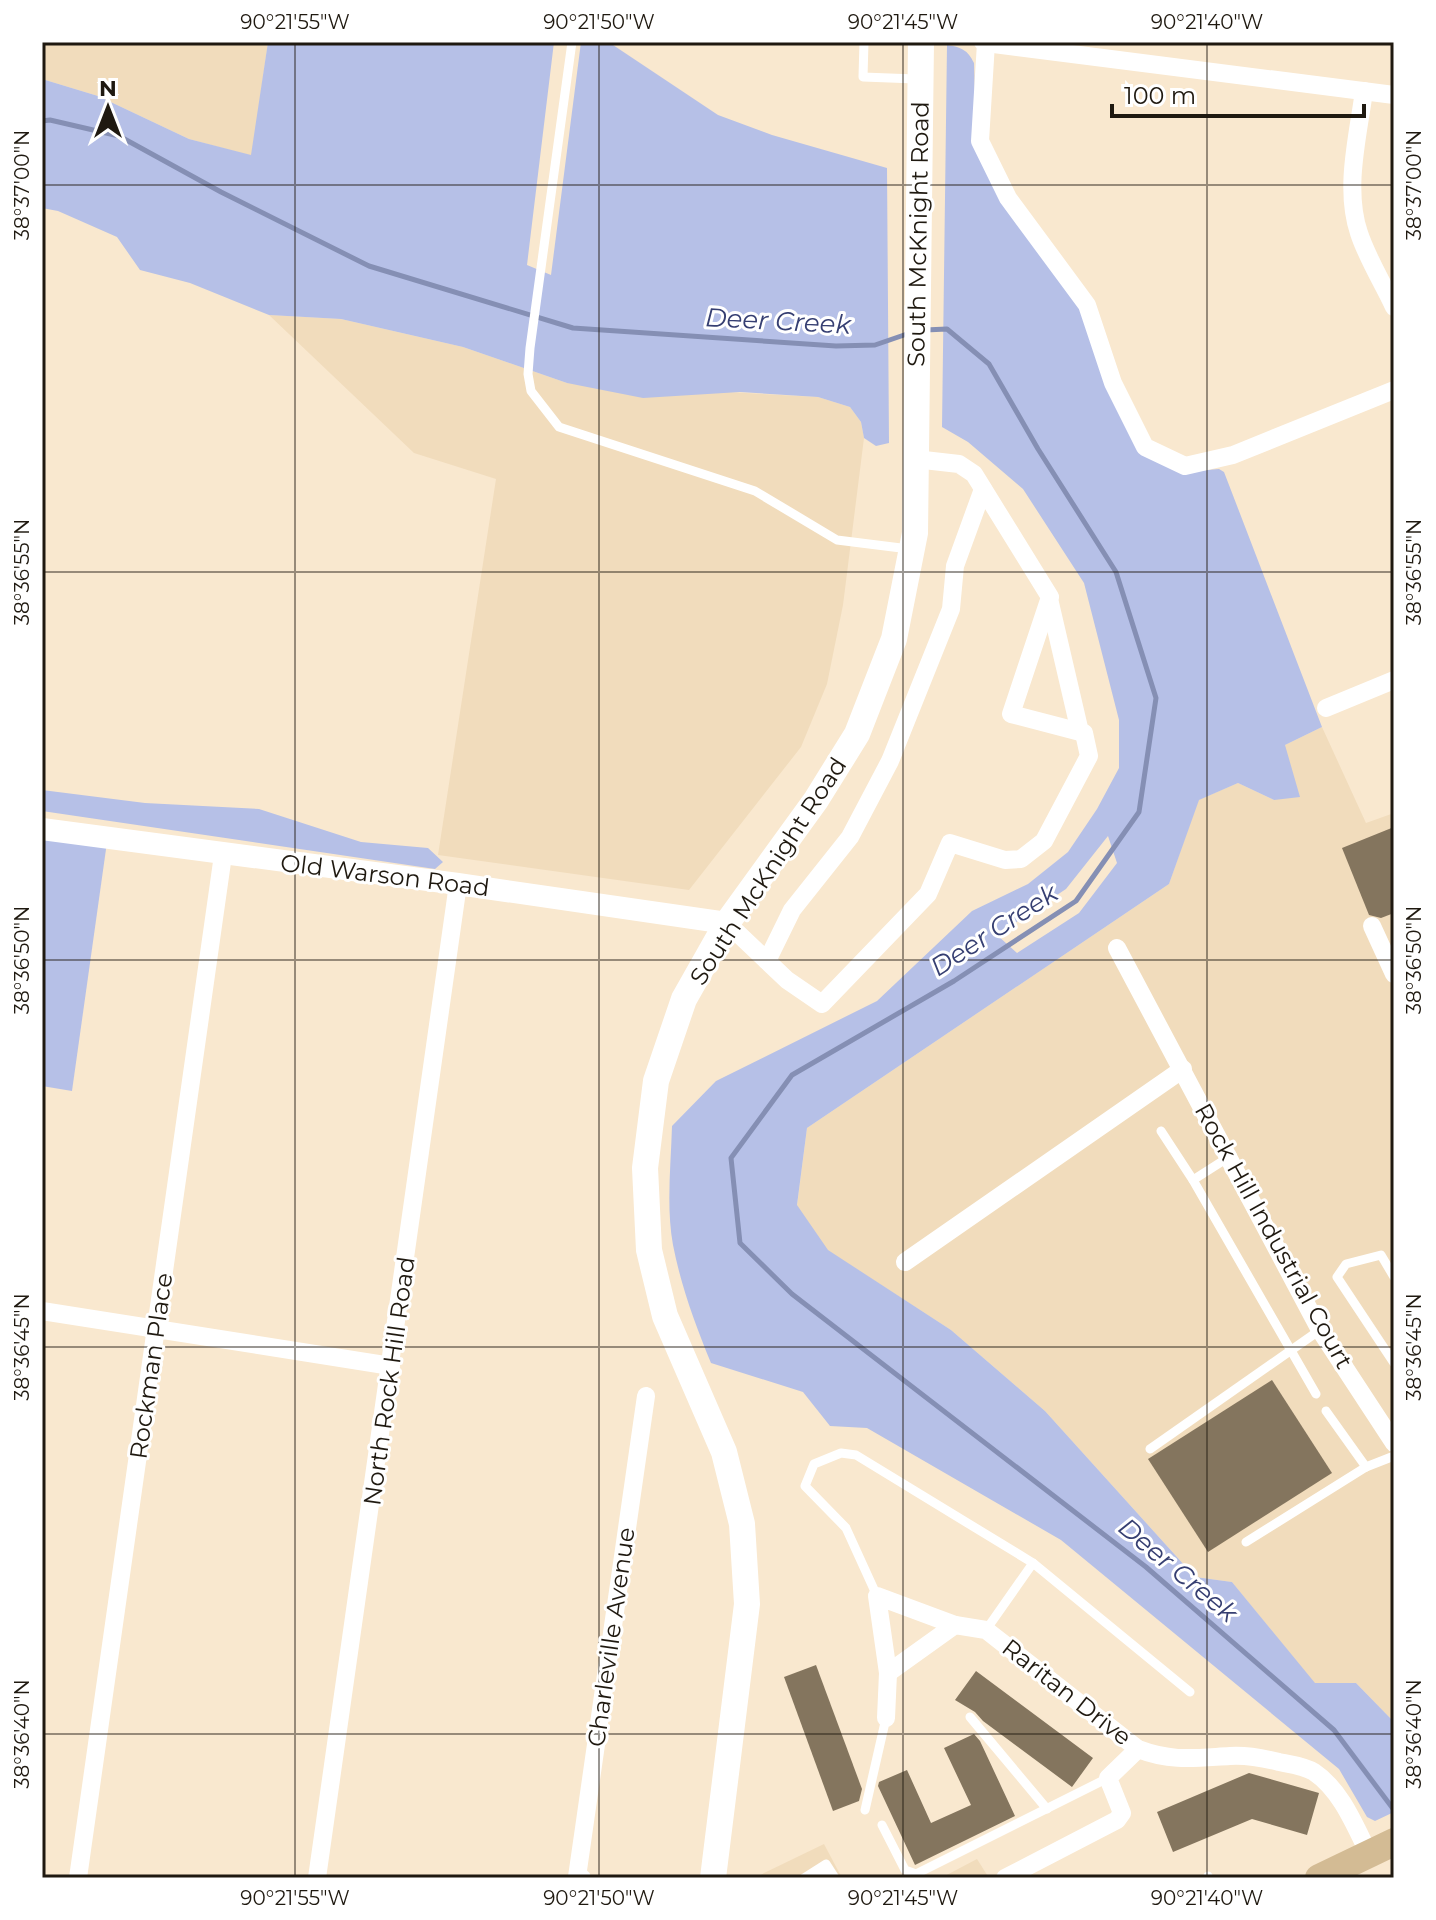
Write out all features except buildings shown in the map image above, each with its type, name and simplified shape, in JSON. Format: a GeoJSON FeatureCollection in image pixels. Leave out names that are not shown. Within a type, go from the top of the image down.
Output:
{"type":"FeatureCollection","features":[{"type":"Feature","properties":{"kind":"main road","name":"South McKnight Road"},"geometry":{"type":"LineString","coordinates":[[713,1878],[747,1604],[742,1524],[724,1452],[665,1316],[649,1250],[645,1168],[656,1081],[684,999],[727,923],[816,800],[857,734],[894,639],[915,533],[921,42]]}},
{"type":"Feature","properties":{"kind":"main road"},"geometry":{"type":"LineString","coordinates":[[1319,1878],[1371,1855]]}},
{"type":"Feature","properties":{"kind":"street"},"geometry":{"type":"LineString","coordinates":[[1394,95],[984,42],[980,141],[1008,198],[1087,305],[1113,383],[1145,447],[1185,466],[1233,455],[1394,390]]}},
{"type":"Feature","properties":{"kind":"street"},"geometry":{"type":"LineString","coordinates":[[1364,91],[1353,173],[1353,202],[1359,233],[1394,307]]}},
{"type":"Feature","properties":{"kind":"street"},"geometry":{"type":"LineString","coordinates":[[915,459],[959,464],[974,474],[1050,597],[1080,732]]}},
{"type":"Feature","properties":{"kind":"street"},"geometry":{"type":"LineString","coordinates":[[767,961],[792,910],[850,837],[890,761],[951,609],[955,566],[983,489]]}},
{"type":"Feature","properties":{"kind":"street"},"geometry":{"type":"LineString","coordinates":[[727,923],[787,980],[822,1004],[928,894],[950,843],[1005,860],[1021,859],[1044,841],[1089,756],[1084,733],[1011,714],[1049,600]]}},
{"type":"Feature","properties":{"kind":"street"},"geometry":{"type":"LineString","coordinates":[[1326,708],[1394,680]]}},
{"type":"Feature","properties":{"kind":"street","name":"Old Warson Road"},"geometry":{"type":"LineString","coordinates":[[42,829],[727,923]]}},
{"type":"Feature","properties":{"kind":"street","name":"Rockman Place"},"geometry":{"type":"LineString","coordinates":[[78,1878],[223,855]]}},
{"type":"Feature","properties":{"kind":"street","name":"North Rock Hill Road"},"geometry":{"type":"LineString","coordinates":[[317,1878],[458,884]]}},
{"type":"Feature","properties":{"kind":"street"},"geometry":{"type":"LineString","coordinates":[[1372,926],[1394,974]]}},
{"type":"Feature","properties":{"kind":"street","name":"Rock Hill Industrial Court"},"geometry":{"type":"LineString","coordinates":[[1117,948],[1320,1330],[1394,1443]]}},
{"type":"Feature","properties":{"kind":"street"},"geometry":{"type":"LineString","coordinates":[[905,1262],[1183,1069]]}},
{"type":"Feature","properties":{"kind":"street"},"geometry":{"type":"LineString","coordinates":[[42,1311],[391,1366]]}},
{"type":"Feature","properties":{"kind":"street","name":"Charleville Avenue"},"geometry":{"type":"LineString","coordinates":[[579,1878],[646,1396]]}},
{"type":"Feature","properties":{"kind":"street"},"geometry":{"type":"LineString","coordinates":[[877,1596],[888,1673],[886,1718]]}},
{"type":"Feature","properties":{"kind":"street","name":"Raritan Drive"},"geometry":{"type":"LineString","coordinates":[[877,1596],[955,1625],[986,1630],[1138,1749],[1176,1759],[1234,1755],[1262,1758],[1312,1771],[1330,1787],[1344,1806],[1371,1855]]}},
{"type":"Feature","properties":{"kind":"street"},"geometry":{"type":"LineString","coordinates":[[888,1673],[955,1625]]}},
{"type":"Feature","properties":{"kind":"street"},"geometry":{"type":"LineString","coordinates":[[1005,1878],[1117,1820],[1122,1813],[1121,1806],[1108,1778],[1138,1749]]}},
{"type":"Feature","properties":{"kind":"lane"},"geometry":{"type":"LineString","coordinates":[[572,42],[530,348],[528,374],[531,391],[559,427],[755,491],[837,540],[912,549]]}},
{"type":"Feature","properties":{"kind":"lane"},"geometry":{"type":"LineString","coordinates":[[864,42],[863,77],[920,79]]}},
{"type":"Feature","properties":{"kind":"lane"},"geometry":{"type":"LineString","coordinates":[[1161,1131],[1193,1180],[1316,1394]]}},
{"type":"Feature","properties":{"kind":"lane"},"geometry":{"type":"LineString","coordinates":[[1193,1180],[1229,1157]]}},
{"type":"Feature","properties":{"kind":"lane"},"geometry":{"type":"LineString","coordinates":[[1394,1250],[1346,1264],[1337,1277],[1394,1363]]}},
{"type":"Feature","properties":{"kind":"lane"},"geometry":{"type":"LineString","coordinates":[[1381,1255],[1394,1277]]}},
{"type":"Feature","properties":{"kind":"lane"},"geometry":{"type":"LineString","coordinates":[[1150,1449],[1320,1330]]}},
{"type":"Feature","properties":{"kind":"lane"},"geometry":{"type":"LineString","coordinates":[[1326,1411],[1366,1467]]}},
{"type":"Feature","properties":{"kind":"lane"},"geometry":{"type":"LineString","coordinates":[[877,1596],[846,1528],[805,1486],[814,1464],[841,1453],[856,1455],[1033,1563],[1190,1692]]}},
{"type":"Feature","properties":{"kind":"lane"},"geometry":{"type":"LineString","coordinates":[[1246,1542],[1366,1467],[1394,1456]]}},
{"type":"Feature","properties":{"kind":"lane"},"geometry":{"type":"LineString","coordinates":[[986,1630],[1033,1563]]}},
{"type":"Feature","properties":{"kind":"lane"},"geometry":{"type":"LineString","coordinates":[[970,1717],[1047,1809]]}},
{"type":"Feature","properties":{"kind":"lane"},"geometry":{"type":"LineString","coordinates":[[865,1810],[886,1718]]}},
{"type":"Feature","properties":{"kind":"lane"},"geometry":{"type":"LineString","coordinates":[[882,1825],[905,1870],[916,1874],[1108,1778]]}},
{"type":"Feature","properties":{"kind":"lane"},"geometry":{"type":"LineString","coordinates":[[804,1878],[826,1864],[832,1878]]}},
{"type":"Feature","properties":{"kind":"lane"},"geometry":{"type":"LineString","coordinates":[[817,1878],[826,1873],[832,1878]]}},
{"type":"Feature","properties":{"kind":"shaded area"},"geometry":{"type":"Polygon","coordinates":[[[42,42],[268,42],[252,156],[189,139],[98,96],[42,79],[42,42]]]}},
{"type":"Feature","properties":{"kind":"shaded area"},"geometry":{"type":"Polygon","coordinates":[[[268,42],[554,42],[527,265],[551,275],[581,42],[607,42],[613,45],[718,115],[772,135],[887,168],[889,443],[876,446],[864,438],[861,422],[850,407],[818,397],[740,392],[643,398],[567,383],[463,347],[341,319],[269,315],[190,283],[140,270],[117,237],[58,211],[42,208],[42,79],[98,96],[189,139],[251,155],[268,42]]]}},
{"type":"Feature","properties":{"kind":"shaded area"},"geometry":{"type":"Polygon","coordinates":[[[947,45],[964,50],[974,63],[976,139],[1077,299],[1138,442],[1195,471],[1219,469],[1224,472],[1322,727],[1285,745],[1300,797],[1274,800],[1238,783],[1199,800],[1169,884],[807,1128],[797,1205],[828,1250],[951,1330],[1045,1411],[1195,1577],[1232,1582],[1315,1683],[1356,1683],[1394,1722],[1394,1812],[1375,1821],[1367,1817],[1339,1769],[1061,1540],[867,1428],[830,1426],[803,1392],[711,1363],[684,1290],[673,1245],[670,1216],[672,1126],[716,1081],[877,1001],[972,911],[1028,884],[1068,852],[1097,809],[1119,768],[1119,720],[1084,583],[1023,489],[968,442],[942,427],[947,45]],[[1108,836],[1066,889],[997,935],[1017,953],[1079,913],[1117,863],[1108,836]]]}},
{"type":"Feature","properties":{"kind":"shaded area"},"geometry":{"type":"Polygon","coordinates":[[[269,315],[341,319],[463,347],[567,383],[818,397],[850,407],[861,422],[864,438],[843,605],[827,684],[801,747],[689,890],[438,855],[496,479],[414,453],[269,315]]]}},
{"type":"Feature","properties":{"kind":"shaded area"},"geometry":{"type":"Polygon","coordinates":[[[1322,727],[1366,823],[1394,813],[1394,1722],[1356,1683],[1315,1684],[1232,1582],[1195,1577],[1045,1411],[951,1330],[827,1250],[797,1206],[807,1128],[1169,884],[1198,800],[1238,783],[1274,800],[1285,745],[1322,727]]]}},
{"type":"Feature","properties":{"kind":"shaded area"},"geometry":{"type":"Polygon","coordinates":[[[42,790],[145,803],[259,809],[361,842],[428,848],[443,862],[435,869],[42,811],[42,790]]]}},
{"type":"Feature","properties":{"kind":"shaded area"},"geometry":{"type":"Polygon","coordinates":[[[42,832],[107,842],[72,1091],[42,1086],[42,832]]]}},
{"type":"Feature","properties":{"kind":"shaded area"},"geometry":{"type":"Polygon","coordinates":[[[824,1844],[842,1878],[754,1878],[824,1844]]]}},
{"type":"Feature","properties":{"kind":"shaded area"},"geometry":{"type":"Polygon","coordinates":[[[977,1859],[989,1878],[941,1878],[977,1859]]]}},
{"type":"Feature","properties":{"kind":"waterway","name":"Deer Creek"},"geometry":{"type":"LineString","coordinates":[[42,121],[50,120],[119,136],[221,192],[369,266],[573,328],[836,346],[875,345],[907,334]]}},
{"type":"Feature","properties":{"kind":"waterway","name":"Deer Creek"},"geometry":{"type":"LineString","coordinates":[[925,330],[947,329],[989,364],[1038,449],[1116,572],[1156,698],[1139,812],[1076,901],[954,981],[792,1075],[731,1158],[740,1243],[792,1294],[1146,1567],[1334,1730],[1394,1810]]}}]}
